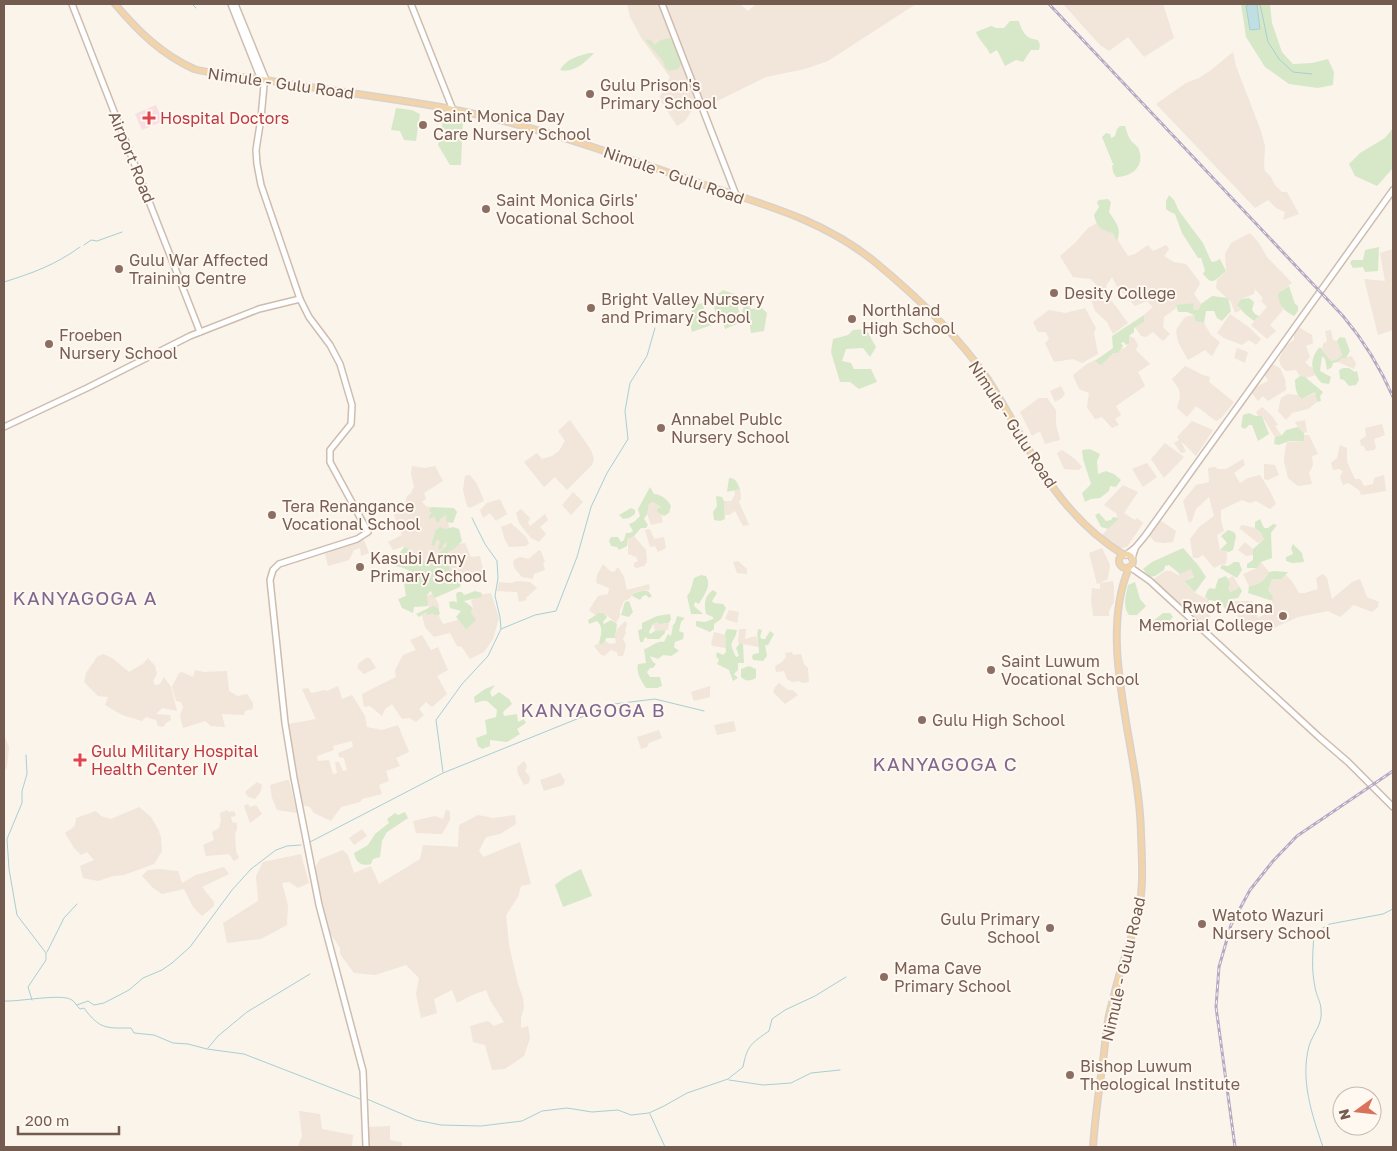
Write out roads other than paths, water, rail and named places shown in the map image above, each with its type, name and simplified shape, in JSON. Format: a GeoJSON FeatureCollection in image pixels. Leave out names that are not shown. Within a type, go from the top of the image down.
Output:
{"type":"FeatureCollection","features":[{"type":"Feature","properties":{"kind":"main road","name":"Nimule - Gulu Road"},"geometry":{"type":"LineString","coordinates":[[114,4],[147,39],[178,62],[194,69],[264,82],[453,110],[566,139],[788,213],[831,231],[876,263],[928,310],[960,345],[985,375],[1055,490],[1078,517],[1123,557],[1123,582],[1118,627],[1118,663],[1138,784],[1141,814],[1141,896],[1109,1018],[1098,1094],[1093,1147]]}},
{"type":"Feature","properties":{"kind":"main road"},"geometry":{"type":"LineString","coordinates":[[1123,557],[1131,564]]}},
{"type":"Feature","properties":{"kind":"main road","name":"Nimule - Gulu Road"},"geometry":{"type":"LineString","coordinates":[[1123,582],[1131,564]]}},
{"type":"Feature","properties":{"kind":"main road"},"geometry":{"type":"LineString","coordinates":[[1122,566],[1131,564]]}},
{"type":"Feature","properties":{"kind":"street","name":"Airport Road"},"geometry":{"type":"LineString","coordinates":[[72,4],[200,332]]}},
{"type":"Feature","properties":{"kind":"street"},"geometry":{"type":"LineString","coordinates":[[231,4],[264,82]]}},
{"type":"Feature","properties":{"kind":"street"},"geometry":{"type":"LineString","coordinates":[[235,4],[264,82],[256,150],[256,164],[262,185],[300,299],[309,317],[330,345],[342,367],[352,405],[352,422],[350,427],[330,450],[330,462],[368,532],[357,539],[280,564],[273,570],[270,580],[285,723],[294,778],[319,906],[363,1071],[366,1147]]}},
{"type":"Feature","properties":{"kind":"street"},"geometry":{"type":"LineString","coordinates":[[410,4],[453,110]]}},
{"type":"Feature","properties":{"kind":"street"},"geometry":{"type":"LineString","coordinates":[[662,4],[736,196]]}},
{"type":"Feature","properties":{"kind":"street"},"geometry":{"type":"LineString","coordinates":[[1123,557],[1135,548],[1393,190]]}},
{"type":"Feature","properties":{"kind":"street"},"geometry":{"type":"LineString","coordinates":[[4,427],[200,332],[259,309],[300,299]]}},
{"type":"Feature","properties":{"kind":"street"},"geometry":{"type":"LineString","coordinates":[[1135,548],[1131,564],[1138,572],[1348,762],[1393,806]]}},
{"type":"Feature","properties":{"kind":"water"},"geometry":{"type":"Polygon","coordinates":[[[1257,4],[1260,29],[1250,30],[1246,6],[1257,4]]]}},
{"type":"Feature","properties":{"kind":"waterway"},"geometry":{"type":"LineString","coordinates":[[192,4],[196,8]]}},
{"type":"Feature","properties":{"kind":"waterway"},"geometry":{"type":"LineString","coordinates":[[1260,4],[1268,42],[1279,59],[1293,72],[1312,74]]}},
{"type":"Feature","properties":{"kind":"waterway"},"geometry":{"type":"LineString","coordinates":[[84,245],[91,240],[97,241],[122,232]]}},
{"type":"Feature","properties":{"kind":"waterway"},"geometry":{"type":"LineString","coordinates":[[4,282],[44,268],[80,247]]}},
{"type":"Feature","properties":{"kind":"waterway"},"geometry":{"type":"LineString","coordinates":[[501,629],[535,615],[556,611],[577,557],[591,507],[607,473],[628,439],[625,411],[630,383],[647,356],[655,328]]}},
{"type":"Feature","properties":{"kind":"waterway"},"geometry":{"type":"LineString","coordinates":[[443,772],[436,720],[462,684],[488,656],[501,629],[495,596],[498,578],[497,561],[485,544],[472,518]]}},
{"type":"Feature","properties":{"kind":"waterway"},"geometry":{"type":"LineString","coordinates":[[310,842],[443,773],[614,704],[655,699],[704,711]]}},
{"type":"Feature","properties":{"kind":"waterway"},"geometry":{"type":"LineString","coordinates":[[26,755],[27,774],[22,791],[22,803],[7,839],[9,869],[17,915],[46,953],[46,960],[28,987],[32,1000]]}},
{"type":"Feature","properties":{"kind":"waterway"},"geometry":{"type":"LineString","coordinates":[[77,1005],[88,1001],[94,1005],[104,1003],[129,990],[143,978],[162,970],[172,963],[190,947],[232,890],[251,869],[276,850],[287,846],[301,845]]}},
{"type":"Feature","properties":{"kind":"waterway"},"geometry":{"type":"LineString","coordinates":[[47,952],[64,918],[77,904]]}},
{"type":"Feature","properties":{"kind":"waterway"},"geometry":{"type":"LineString","coordinates":[[1323,1147],[1308,1097],[1306,1072],[1309,1046],[1321,1015],[1321,1007],[1313,974],[1314,933],[1330,924],[1383,914],[1393,909]]}},
{"type":"Feature","properties":{"kind":"waterway"},"geometry":{"type":"LineString","coordinates":[[208,1048],[218,1036],[247,1012],[310,974]]}},
{"type":"Feature","properties":{"kind":"waterway"},"geometry":{"type":"LineString","coordinates":[[367,1099],[416,1120],[441,1125],[481,1126],[522,1121],[542,1111],[567,1108],[592,1112],[618,1110],[631,1115],[649,1113],[687,1093],[728,1079],[743,1067],[746,1054],[751,1045],[769,1031],[772,1019],[846,977]]}},
{"type":"Feature","properties":{"kind":"waterway"},"geometry":{"type":"LineString","coordinates":[[4,1001],[67,998],[73,1001],[80,1009],[84,1008],[95,1020],[104,1026],[131,1028],[134,1033],[154,1035],[173,1043],[244,1054],[360,1099]]}},
{"type":"Feature","properties":{"kind":"waterway"},"geometry":{"type":"LineString","coordinates":[[729,1080],[763,1085],[791,1083],[811,1073],[840,1070]]}},
{"type":"Feature","properties":{"kind":"waterway"},"geometry":{"type":"LineString","coordinates":[[650,1114],[665,1147]]}},
{"type":"Feature","properties":{"kind":"railway"},"geometry":{"type":"LineString","coordinates":[[1049,4],[1343,316],[1371,355],[1393,397]]}},
{"type":"Feature","properties":{"kind":"railway"},"geometry":{"type":"LineString","coordinates":[[1235,1147],[1216,1007],[1219,967],[1231,925],[1250,890],[1273,861],[1297,836],[1393,771]]}},
{"type":"Feature","properties":{"kind":"place","name":"Gulu Prison's Primary School"},"geometry":{"type":"Point","coordinates":[590,94]}},
{"type":"Feature","properties":{"kind":"place","name":"Hospital Doctors"},"geometry":{"type":"Point","coordinates":[149,118]}},
{"type":"Feature","properties":{"kind":"place","name":"Saint Monica Day Care Nursery School"},"geometry":{"type":"Point","coordinates":[423,125]}},
{"type":"Feature","properties":{"kind":"place","name":"Saint Monica Girls' Vocational School"},"geometry":{"type":"Point","coordinates":[486,209]}},
{"type":"Feature","properties":{"kind":"place","name":"Gulu War Affected Training Centre"},"geometry":{"type":"Point","coordinates":[119,269]}},
{"type":"Feature","properties":{"kind":"place","name":"Desity College"},"geometry":{"type":"Point","coordinates":[1054,293]}},
{"type":"Feature","properties":{"kind":"place","name":"Bright Valley Nursery and Primary School"},"geometry":{"type":"Point","coordinates":[591,308]}},
{"type":"Feature","properties":{"kind":"place","name":"Northland High School"},"geometry":{"type":"Point","coordinates":[852,319]}},
{"type":"Feature","properties":{"kind":"place","name":"Froeben Nursery School"},"geometry":{"type":"Point","coordinates":[49,344]}},
{"type":"Feature","properties":{"kind":"place","name":"Annabel Publc Nursery School"},"geometry":{"type":"Point","coordinates":[661,428]}},
{"type":"Feature","properties":{"kind":"place","name":"Tera Renangance Vocational School"},"geometry":{"type":"Point","coordinates":[272,515]}},
{"type":"Feature","properties":{"kind":"place","name":"Kasubi Army Primary School"},"geometry":{"type":"Point","coordinates":[360,567]}},
{"type":"Feature","properties":{"kind":"place","name":"Rwot Acana Memorial College"},"geometry":{"type":"Point","coordinates":[1283,616]}},
{"type":"Feature","properties":{"kind":"place","name":"Saint Luwum Vocational School"},"geometry":{"type":"Point","coordinates":[991,670]}},
{"type":"Feature","properties":{"kind":"place","name":"Gulu High School"},"geometry":{"type":"Point","coordinates":[922,720]}},
{"type":"Feature","properties":{"kind":"place","name":"Gulu Military Hospital Health Center IV"},"geometry":{"type":"Point","coordinates":[80,760]}},
{"type":"Feature","properties":{"kind":"place","name":"Watoto Wazuri Nursery School"},"geometry":{"type":"Point","coordinates":[1202,924]}},
{"type":"Feature","properties":{"kind":"place","name":"Gulu Primary School"},"geometry":{"type":"Point","coordinates":[1050,928]}},
{"type":"Feature","properties":{"kind":"place","name":"Mama Cave Primary School"},"geometry":{"type":"Point","coordinates":[884,977]}},
{"type":"Feature","properties":{"kind":"place","name":"Bishop Luwum Theological Institute"},"geometry":{"type":"Point","coordinates":[1070,1075]}},
{"type":"Feature","properties":{"kind":"district","name":"KANYAGOGA A"},"geometry":{"type":"Point","coordinates":[85,597]}},
{"type":"Feature","properties":{"kind":"district","name":"KANYAGOGA B"},"geometry":{"type":"Point","coordinates":[593,709]}},
{"type":"Feature","properties":{"kind":"district","name":"KANYAGOGA C"},"geometry":{"type":"Point","coordinates":[945,763]}}]}
